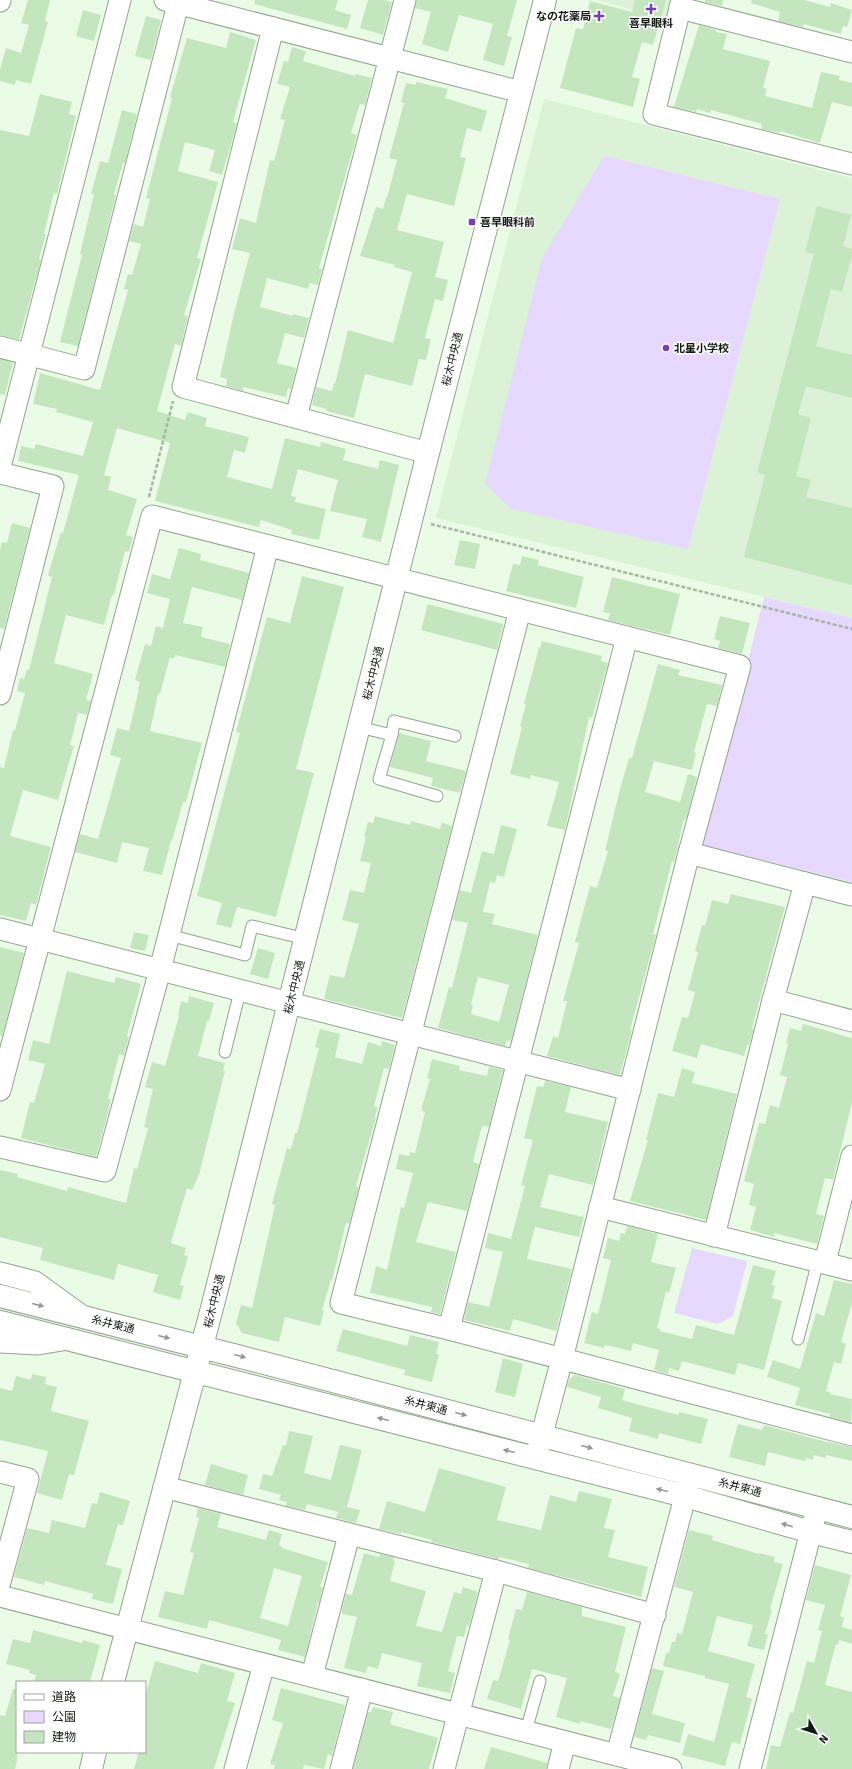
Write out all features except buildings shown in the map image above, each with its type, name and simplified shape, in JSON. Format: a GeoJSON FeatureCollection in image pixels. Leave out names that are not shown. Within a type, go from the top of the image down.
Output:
{"type":"FeatureCollection","features":[{"type":"Feature","properties":{"kind":"street"},"geometry":{"type":"LineString","coordinates":[[0,467],[120,0]]}},
{"type":"Feature","properties":{"kind":"street"},"geometry":{"type":"LineString","coordinates":[[296,417],[405,0]]}},
{"type":"Feature","properties":{"kind":"street","name":"桜木中央通"},"geometry":{"type":"LineString","coordinates":[[113,1681],[196,1372],[428,452],[545,0]]}},
{"type":"Feature","properties":{"kind":"street"},"geometry":{"type":"LineString","coordinates":[[0,348],[84,368],[171,2],[522,92]]}},
{"type":"Feature","properties":{"kind":"street"},"geometry":{"type":"LineString","coordinates":[[852,52],[681,4],[654,114],[852,164]]}},
{"type":"Feature","properties":{"kind":"street"},"geometry":{"type":"LineString","coordinates":[[273,28],[183,387],[428,452]]}},
{"type":"Feature","properties":{"kind":"street"},"geometry":{"type":"LineString","coordinates":[[0,473],[53,486],[0,694]]}},
{"type":"Feature","properties":{"kind":"street"},"geometry":{"type":"LineString","coordinates":[[0,1090],[41,940],[152,516],[740,666],[689,853],[536,1457]]}},
{"type":"Feature","properties":{"kind":"street"},"geometry":{"type":"LineString","coordinates":[[0,1147],[105,1171],[160,970],[268,546]]}},
{"type":"Feature","properties":{"kind":"street"},"geometry":{"type":"LineString","coordinates":[[520,610],[341,1303],[449,1329],[852,1435]]}},
{"type":"Feature","properties":{"kind":"street"},"geometry":{"type":"LineString","coordinates":[[449,1329],[627,637]]}},
{"type":"Feature","properties":{"kind":"street"},"geometry":{"type":"LineString","coordinates":[[689,853],[852,895]]}},
{"type":"Feature","properties":{"kind":"street"},"geometry":{"type":"LineString","coordinates":[[714,1236],[773,1000],[805,883]]}},
{"type":"Feature","properties":{"kind":"street"},"geometry":{"type":"LineString","coordinates":[[0,929],[630,1090]]}},
{"type":"Feature","properties":{"kind":"street"},"geometry":{"type":"LineString","coordinates":[[773,1000],[852,1021]]}},
{"type":"Feature","properties":{"kind":"street"},"geometry":{"type":"LineString","coordinates":[[822,1262],[852,1156]]}},
{"type":"Feature","properties":{"kind":"street"},"geometry":{"type":"LineString","coordinates":[[600,1207],[852,1270]]}},
{"type":"Feature","properties":{"kind":"street"},"geometry":{"type":"LineString","coordinates":[[0,1272],[35,1282],[82,1316]]}},
{"type":"Feature","properties":{"kind":"street","name":"糸井東通"},"geometry":{"type":"LineString","coordinates":[[0,1296],[202,1346],[852,1517]]}},
{"type":"Feature","properties":{"kind":"street"},"geometry":{"type":"LineString","coordinates":[[0,1322],[536,1457],[852,1542]]}},
{"type":"Feature","properties":{"kind":"street"},"geometry":{"type":"LineString","coordinates":[[0,1342],[38,1344],[68,1339]]}},
{"type":"Feature","properties":{"kind":"street"},"geometry":{"type":"LineString","coordinates":[[0,1472],[28,1479],[0,1582]]}},
{"type":"Feature","properties":{"kind":"street"},"geometry":{"type":"LineString","coordinates":[[617,1755],[691,1474]]}},
{"type":"Feature","properties":{"kind":"street"},"geometry":{"type":"LineString","coordinates":[[164,1487],[496,1571],[655,1615]]}},
{"type":"Feature","properties":{"kind":"street"},"geometry":{"type":"LineString","coordinates":[[750,1769],[817,1508]]}},
{"type":"Feature","properties":{"kind":"street"},"geometry":{"type":"LineString","coordinates":[[312,1676],[349,1535]]}},
{"type":"Feature","properties":{"kind":"street"},"geometry":{"type":"LineString","coordinates":[[444,1769],[496,1571]]}},
{"type":"Feature","properties":{"kind":"street"},"geometry":{"type":"LineString","coordinates":[[0,1596],[670,1769]]}},
{"type":"Feature","properties":{"kind":"street"},"geometry":{"type":"LineString","coordinates":[[235,1769],[264,1664]]}},
{"type":"Feature","properties":{"kind":"street"},"geometry":{"type":"LineString","coordinates":[[341,1769],[362,1689]]}},
{"type":"Feature","properties":{"kind":"street"},"geometry":{"type":"LineString","coordinates":[[558,1769],[565,1742]]}},
{"type":"Feature","properties":{"kind":"street"},"geometry":{"type":"LineString","coordinates":[[90,1769],[95,1753]]}},
{"type":"Feature","properties":{"kind":"lane"},"geometry":{"type":"LineString","coordinates":[[437,796],[379,779],[392,735],[394,721],[455,736]]}},
{"type":"Feature","properties":{"kind":"lane"},"geometry":{"type":"LineString","coordinates":[[359,727],[392,735]]}},
{"type":"Feature","properties":{"kind":"lane"},"geometry":{"type":"LineString","coordinates":[[169,935],[245,955],[252,926],[306,939]]}},
{"type":"Feature","properties":{"kind":"lane"},"geometry":{"type":"LineString","coordinates":[[225,1052],[240,991]]}},
{"type":"Feature","properties":{"kind":"lane"},"geometry":{"type":"LineString","coordinates":[[798,1338],[822,1262]]}},
{"type":"Feature","properties":{"kind":"lane"},"geometry":{"type":"LineString","coordinates":[[526,1731],[540,1681]]}},
{"type":"Feature","properties":{"kind":"path"},"geometry":{"type":"LineString","coordinates":[[152,516],[147,503],[174,396],[183,387]]}},
{"type":"Feature","properties":{"kind":"path"},"geometry":{"type":"LineString","coordinates":[[431,524],[852,629]]}},
{"type":"Feature","properties":{"kind":"shaded area","name":"喜早眼科"},"geometry":{"type":"Polygon","coordinates":[[[596,0],[672,0],[667,19],[596,0]]]}},
{"type":"Feature","properties":{"kind":"shaded area","name":"北星小学校"},"geometry":{"type":"Polygon","coordinates":[[[544,99],[852,178],[852,618],[436,518],[544,99]]]}},
{"type":"Feature","properties":{"kind":"green space"},"geometry":{"type":"Polygon","coordinates":[[[604,156],[780,199],[688,549],[511,509],[485,484],[542,258],[604,156]]]}},
{"type":"Feature","properties":{"kind":"green space"},"geometry":{"type":"Polygon","coordinates":[[[764,597],[852,618],[852,882],[702,845],[764,597]]]}},
{"type":"Feature","properties":{"kind":"green space"},"geometry":{"type":"Polygon","coordinates":[[[692,1248],[747,1261],[733,1316],[718,1324],[674,1313],[692,1248]]]}},
{"type":"Feature","properties":{"kind":"place","name":"喜早眼科"},"geometry":{"type":"Point","coordinates":[651,9]}},
{"type":"Feature","properties":{"kind":"place","name":"なの花薬局"},"geometry":{"type":"Point","coordinates":[599,16]}},
{"type":"Feature","properties":{"kind":"place","name":"喜早眼科前"},"geometry":{"type":"Point","coordinates":[472,222]}},
{"type":"Feature","properties":{"kind":"place","name":"北星小学校"},"geometry":{"type":"Point","coordinates":[666,348]}}]}
